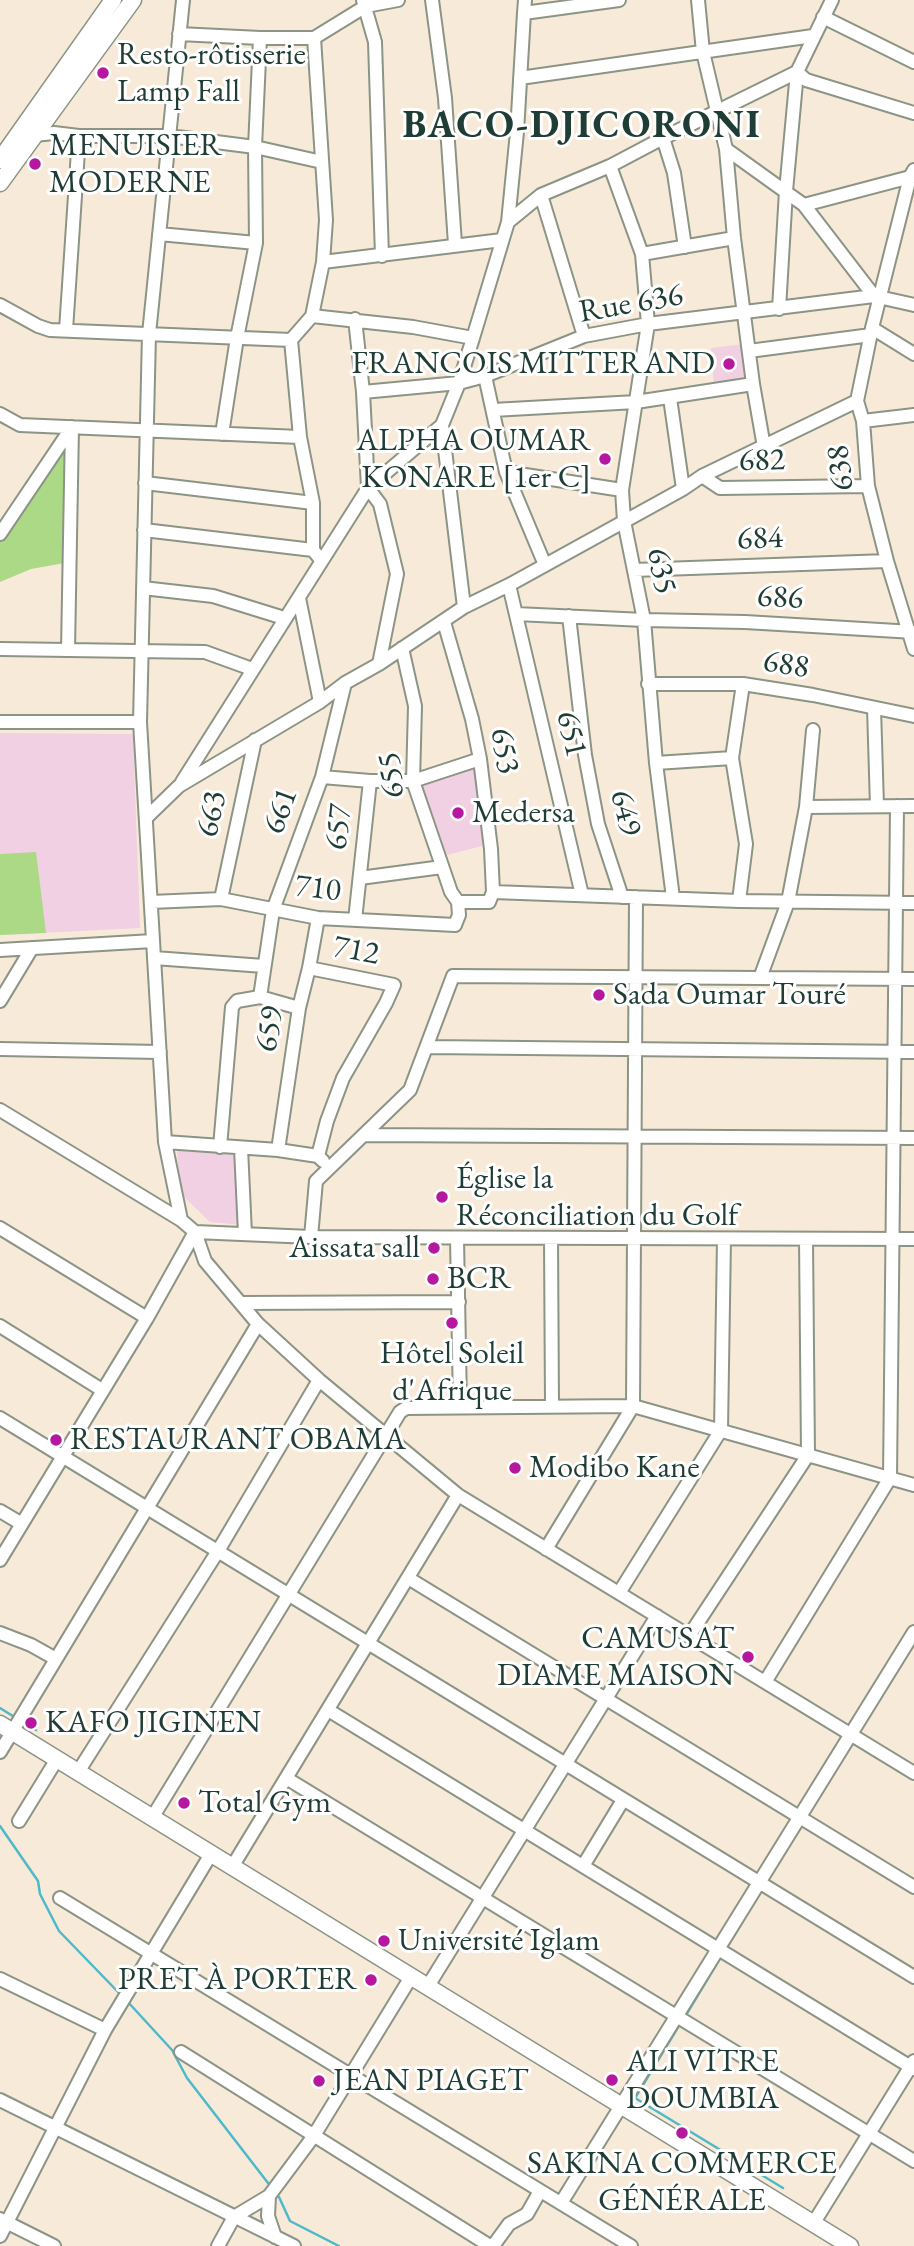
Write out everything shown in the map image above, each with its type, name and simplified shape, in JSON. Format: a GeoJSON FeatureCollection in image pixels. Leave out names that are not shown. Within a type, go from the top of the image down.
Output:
{"type":"FeatureCollection","features":[{"type":"Feature","properties":{"kind":"main road"},"geometry":{"type":"LineString","coordinates":[[0,160],[113,0]]}},
{"type":"Feature","properties":{"kind":"main road"},"geometry":{"type":"LineString","coordinates":[[0,183],[133,0]]}},
{"type":"Feature","properties":{"kind":"main road"},"geometry":{"type":"LineString","coordinates":[[6,1728],[428,1986],[840,2243]]}},
{"type":"Feature","properties":{"kind":"street"},"geometry":{"type":"LineString","coordinates":[[181,1220],[165,1142],[140,722],[149,334],[183,0]]}},
{"type":"Feature","properties":{"kind":"street"},"geometry":{"type":"LineString","coordinates":[[179,34],[314,38],[365,3],[398,0]]}},
{"type":"Feature","properties":{"kind":"street"},"geometry":{"type":"LineString","coordinates":[[432,0],[445,98],[455,244]]}},
{"type":"Feature","properties":{"kind":"street"},"geometry":{"type":"LineString","coordinates":[[180,786],[299,598],[317,555],[368,488],[442,425],[459,383],[508,222],[517,132],[524,6],[619,0]]}},
{"type":"Feature","properties":{"kind":"street"},"geometry":{"type":"LineString","coordinates":[[698,0],[704,52],[726,149],[734,238],[764,447]]}},
{"type":"Feature","properties":{"kind":"street"},"geometry":{"type":"LineString","coordinates":[[779,309],[797,72],[832,0]]}},
{"type":"Feature","properties":{"kind":"street"},"geometry":{"type":"LineString","coordinates":[[365,3],[376,42],[382,256]]}},
{"type":"Feature","properties":{"kind":"street"},"geometry":{"type":"LineString","coordinates":[[823,17],[914,62]]}},
{"type":"Feature","properties":{"kind":"street"},"geometry":{"type":"LineString","coordinates":[[520,78],[813,36]]}},
{"type":"Feature","properties":{"kind":"street"},"geometry":{"type":"LineString","coordinates":[[222,434],[256,243],[255,147],[260,38]]}},
{"type":"Feature","properties":{"kind":"street"},"geometry":{"type":"LineString","coordinates":[[314,38],[327,220],[323,262],[312,316],[291,340],[300,437],[313,503],[317,555]]}},
{"type":"Feature","properties":{"kind":"street"},"geometry":{"type":"LineString","coordinates":[[508,222],[541,195],[610,166],[797,72]]}},
{"type":"Feature","properties":{"kind":"street"},"geometry":{"type":"LineString","coordinates":[[797,72],[806,80],[914,113]]}},
{"type":"Feature","properties":{"kind":"street"},"geometry":{"type":"LineString","coordinates":[[34,135],[54,133],[79,136],[169,136],[255,147],[322,162]]}},
{"type":"Feature","properties":{"kind":"street"},"geometry":{"type":"LineString","coordinates":[[66,330],[79,136]]}},
{"type":"Feature","properties":{"kind":"street"},"geometry":{"type":"LineString","coordinates":[[663,138],[674,173],[685,247]]}},
{"type":"Feature","properties":{"kind":"street"},"geometry":{"type":"LineString","coordinates":[[726,149],[804,205],[877,297]]}},
{"type":"Feature","properties":{"kind":"street","name":"635"},"geometry":{"type":"LineString","coordinates":[[610,166],[642,254],[648,324],[622,490],[624,521],[643,620],[656,763],[674,898]]}},
{"type":"Feature","properties":{"kind":"street"},"geometry":{"type":"LineString","coordinates":[[146,818],[180,786],[320,702],[464,607],[684,489],[702,476],[857,401],[877,297],[908,216],[913,174],[804,205]]}},
{"type":"Feature","properties":{"kind":"street"},"geometry":{"type":"LineString","coordinates":[[541,195],[584,336]]}},
{"type":"Feature","properties":{"kind":"street"},"geometry":{"type":"LineString","coordinates":[[159,234],[256,243]]}},
{"type":"Feature","properties":{"kind":"street"},"geometry":{"type":"LineString","coordinates":[[642,254],[734,238]]}},
{"type":"Feature","properties":{"kind":"street"},"geometry":{"type":"LineString","coordinates":[[323,262],[502,240]]}},
{"type":"Feature","properties":{"kind":"street","name":"Rue 636"},"geometry":{"type":"LineString","coordinates":[[363,392],[459,383],[485,376],[584,336],[648,324],[877,297],[914,305]]}},
{"type":"Feature","properties":{"kind":"street"},"geometry":{"type":"LineString","coordinates":[[0,304],[50,330],[291,340]]}},
{"type":"Feature","properties":{"kind":"street"},"geometry":{"type":"LineString","coordinates":[[312,316],[355,319],[473,338]]}},
{"type":"Feature","properties":{"kind":"street"},"geometry":{"type":"LineString","coordinates":[[355,319],[363,392],[368,488],[380,504],[397,574],[379,664]]}},
{"type":"Feature","properties":{"kind":"street"},"geometry":{"type":"LineString","coordinates":[[749,351],[871,332],[914,354]]}},
{"type":"Feature","properties":{"kind":"street"},"geometry":{"type":"LineString","coordinates":[[485,376],[506,472],[545,565]]}},
{"type":"Feature","properties":{"kind":"street"},"geometry":{"type":"LineString","coordinates":[[492,410],[636,402],[753,384]]}},
{"type":"Feature","properties":{"kind":"street"},"geometry":{"type":"LineString","coordinates":[[670,398],[684,489]]}},
{"type":"Feature","properties":{"kind":"street","name":"638"},"geometry":{"type":"LineString","coordinates":[[857,401],[863,421],[868,486],[914,649]]}},
{"type":"Feature","properties":{"kind":"street"},"geometry":{"type":"LineString","coordinates":[[0,414],[20,425],[300,437]]}},
{"type":"Feature","properties":{"kind":"street"},"geometry":{"type":"LineString","coordinates":[[863,421],[914,415]]}},
{"type":"Feature","properties":{"kind":"street"},"geometry":{"type":"LineString","coordinates":[[442,425],[464,607]]}},
{"type":"Feature","properties":{"kind":"street"},"geometry":{"type":"LineString","coordinates":[[0,534],[72,427]]}},
{"type":"Feature","properties":{"kind":"street"},"geometry":{"type":"LineString","coordinates":[[68,650],[72,427]]}},
{"type":"Feature","properties":{"kind":"street"},"geometry":{"type":"LineString","coordinates":[[506,472],[622,490]]}},
{"type":"Feature","properties":{"kind":"street","name":"682"},"geometry":{"type":"LineString","coordinates":[[702,476],[720,488],[868,486]]}},
{"type":"Feature","properties":{"kind":"street"},"geometry":{"type":"LineString","coordinates":[[145,483],[313,503]]}},
{"type":"Feature","properties":{"kind":"street"},"geometry":{"type":"LineString","coordinates":[[144,530],[317,555]]}},
{"type":"Feature","properties":{"kind":"street","name":"684"},"geometry":{"type":"LineString","coordinates":[[634,569],[887,561]]}},
{"type":"Feature","properties":{"kind":"street","name":"651"},"geometry":{"type":"LineString","coordinates":[[509,585],[582,895]]}},
{"type":"Feature","properties":{"kind":"street"},"geometry":{"type":"LineString","coordinates":[[143,588],[213,596],[284,618]]}},
{"type":"Feature","properties":{"kind":"street"},"geometry":{"type":"LineString","coordinates":[[299,598],[320,702]]}},
{"type":"Feature","properties":{"kind":"street","name":"686"},"geometry":{"type":"LineString","coordinates":[[516,614],[911,632]]}},
{"type":"Feature","properties":{"kind":"street","name":"649"},"geometry":{"type":"LineString","coordinates":[[569,616],[584,755],[598,824],[622,897]]}},
{"type":"Feature","properties":{"kind":"street","name":"653"},"geometry":{"type":"LineString","coordinates":[[444,622],[472,719],[480,759],[491,849],[493,892]]}},
{"type":"Feature","properties":{"kind":"street","name":"655"},"geometry":{"type":"LineString","coordinates":[[402,648],[415,706],[412,781],[455,897]]}},
{"type":"Feature","properties":{"kind":"street"},"geometry":{"type":"LineString","coordinates":[[0,649],[205,652],[252,669]]}},
{"type":"Feature","properties":{"kind":"street","name":"661"},"geometry":{"type":"LineString","coordinates":[[260,997],[273,910],[321,777],[345,683]]}},
{"type":"Feature","properties":{"kind":"street","name":"688"},"geometry":{"type":"LineString","coordinates":[[648,684],[743,684],[914,716]]}},
{"type":"Feature","properties":{"kind":"street"},"geometry":{"type":"LineString","coordinates":[[739,901],[746,844],[733,758],[743,684]]}},
{"type":"Feature","properties":{"kind":"street"},"geometry":{"type":"LineString","coordinates":[[874,708],[877,806]]}},
{"type":"Feature","properties":{"kind":"street"},"geometry":{"type":"LineString","coordinates":[[0,723],[140,722]]}},
{"type":"Feature","properties":{"kind":"street"},"geometry":{"type":"LineString","coordinates":[[760,978],[788,902],[806,807],[813,730]]}},
{"type":"Feature","properties":{"kind":"street","name":"663"},"geometry":{"type":"LineString","coordinates":[[221,899],[255,740]]}},
{"type":"Feature","properties":{"kind":"street"},"geometry":{"type":"LineString","coordinates":[[656,763],[733,758]]}},
{"type":"Feature","properties":{"kind":"street"},"geometry":{"type":"LineString","coordinates":[[321,777],[412,781],[480,759]]}},
{"type":"Feature","properties":{"kind":"street","name":"657"},"geometry":{"type":"LineString","coordinates":[[355,920],[370,781]]}},
{"type":"Feature","properties":{"kind":"street"},"geometry":{"type":"LineString","coordinates":[[765,1682],[890,1478],[897,806]]}},
{"type":"Feature","properties":{"kind":"street"},"geometry":{"type":"LineString","coordinates":[[806,807],[914,806]]}},
{"type":"Feature","properties":{"kind":"street"},"geometry":{"type":"LineString","coordinates":[[360,878],[442,867]]}},
{"type":"Feature","properties":{"kind":"street"},"geometry":{"type":"LineString","coordinates":[[455,897],[489,902],[493,892],[739,901],[914,903]]}},
{"type":"Feature","properties":{"kind":"street","name":"710"},"geometry":{"type":"LineString","coordinates":[[151,902],[221,899],[318,918],[455,925],[459,915],[455,897]]}},
{"type":"Feature","properties":{"kind":"street"},"geometry":{"type":"LineString","coordinates":[[545,1549],[633,1406],[636,897]]}},
{"type":"Feature","properties":{"kind":"street","name":"659"},"geometry":{"type":"LineString","coordinates":[[278,1150],[299,1008],[318,918]]}},
{"type":"Feature","properties":{"kind":"street"},"geometry":{"type":"LineString","coordinates":[[0,950],[153,941]]}},
{"type":"Feature","properties":{"kind":"street"},"geometry":{"type":"LineString","coordinates":[[0,1002],[32,948]]}},
{"type":"Feature","properties":{"kind":"street"},"geometry":{"type":"LineString","coordinates":[[154,958],[264,966]]}},
{"type":"Feature","properties":{"kind":"street","name":"712"},"geometry":{"type":"LineString","coordinates":[[309,968],[394,985],[343,1078],[327,1121],[318,1156]]}},
{"type":"Feature","properties":{"kind":"street"},"geometry":{"type":"LineString","coordinates":[[311,1237],[316,1181],[410,1090],[453,976],[914,979]]}},
{"type":"Feature","properties":{"kind":"street"},"geometry":{"type":"LineString","coordinates":[[220,1147],[232,1007],[237,1001],[260,997],[299,1008]]}},
{"type":"Feature","properties":{"kind":"street"},"geometry":{"type":"LineString","coordinates":[[427,1047],[914,1052]]}},
{"type":"Feature","properties":{"kind":"street"},"geometry":{"type":"LineString","coordinates":[[0,1048],[160,1052]]}},
{"type":"Feature","properties":{"kind":"street"},"geometry":{"type":"LineString","coordinates":[[0,1110],[181,1220],[195,1232],[205,1261],[258,1324],[319,1380],[458,1495],[914,1773]]}},
{"type":"Feature","properties":{"kind":"street"},"geometry":{"type":"LineString","coordinates":[[364,1135],[914,1138]]}},
{"type":"Feature","properties":{"kind":"street"},"geometry":{"type":"LineString","coordinates":[[165,1142],[278,1150],[318,1156],[330,1168]]}},
{"type":"Feature","properties":{"kind":"street"},"geometry":{"type":"LineString","coordinates":[[241,1148],[245,1234]]}},
{"type":"Feature","properties":{"kind":"street"},"geometry":{"type":"LineString","coordinates":[[0,1228],[147,1318]]}},
{"type":"Feature","properties":{"kind":"street"},"geometry":{"type":"LineString","coordinates":[[195,1232],[311,1237],[914,1239]]}},
{"type":"Feature","properties":{"kind":"street"},"geometry":{"type":"LineString","coordinates":[[0,1560],[147,1318],[195,1232]]}},
{"type":"Feature","properties":{"kind":"street"},"geometry":{"type":"LineString","coordinates":[[457,1238],[460,1406]]}},
{"type":"Feature","properties":{"kind":"street"},"geometry":{"type":"LineString","coordinates":[[551,1238],[552,1405]]}},
{"type":"Feature","properties":{"kind":"street"},"geometry":{"type":"LineString","coordinates":[[619,1593],[721,1430],[724,1239]]}},
{"type":"Feature","properties":{"kind":"street"},"geometry":{"type":"LineString","coordinates":[[689,1636],[808,1455],[806,1239]]}},
{"type":"Feature","properties":{"kind":"street"},"geometry":{"type":"LineString","coordinates":[[241,1303],[459,1302]]}},
{"type":"Feature","properties":{"kind":"street"},"geometry":{"type":"LineString","coordinates":[[0,1752],[6,1728],[56,1660],[258,1324]]}},
{"type":"Feature","properties":{"kind":"street"},"geometry":{"type":"LineString","coordinates":[[0,1326],[102,1390]]}},
{"type":"Feature","properties":{"kind":"street"},"geometry":{"type":"LineString","coordinates":[[78,1772],[218,1551],[319,1380]]}},
{"type":"Feature","properties":{"kind":"street"},"geometry":{"type":"LineString","coordinates":[[152,1818],[400,1412],[406,1408],[633,1406],[914,1485]]}},
{"type":"Feature","properties":{"kind":"street"},"geometry":{"type":"LineString","coordinates":[[0,1418],[914,1978]]}},
{"type":"Feature","properties":{"kind":"street"},"geometry":{"type":"LineString","coordinates":[[232,1867],[458,1495]]}},
{"type":"Feature","properties":{"kind":"street"},"geometry":{"type":"LineString","coordinates":[[0,1511],[22,1524]]}},
{"type":"Feature","properties":{"kind":"street"},"geometry":{"type":"LineString","coordinates":[[408,1578],[914,1887]]}},
{"type":"Feature","properties":{"kind":"street"},"geometry":{"type":"LineString","coordinates":[[428,1986],[657,1616]]}},
{"type":"Feature","properties":{"kind":"street"},"geometry":{"type":"LineString","coordinates":[[561,2203],[914,1632]]}},
{"type":"Feature","properties":{"kind":"street"},"geometry":{"type":"LineString","coordinates":[[0,1633],[31,1645],[56,1660]]}},
{"type":"Feature","properties":{"kind":"street"},"geometry":{"type":"LineString","coordinates":[[328,1710],[913,2065],[813,2224]]}},
{"type":"Feature","properties":{"kind":"street"},"geometry":{"type":"LineString","coordinates":[[19,1821],[57,1759]]}},
{"type":"Feature","properties":{"kind":"street"},"geometry":{"type":"LineString","coordinates":[[286,1778],[914,2161]]}},
{"type":"Feature","properties":{"kind":"street"},"geometry":{"type":"LineString","coordinates":[[583,1866],[623,1800]]}},
{"type":"Feature","properties":{"kind":"street"},"geometry":{"type":"LineString","coordinates":[[0,2236],[4,2221],[104,2030],[211,1854]]}},
{"type":"Feature","properties":{"kind":"street"},"geometry":{"type":"LineString","coordinates":[[60,1898],[561,2203],[615,2242],[631,2246]]}},
{"type":"Feature","properties":{"kind":"street"},"geometry":{"type":"LineString","coordinates":[[218,2246],[234,2217],[269,2196],[313,2137],[411,1977]]}},
{"type":"Feature","properties":{"kind":"street"},"geometry":{"type":"LineString","coordinates":[[0,1979],[104,2030]]}},
{"type":"Feature","properties":{"kind":"street"},"geometry":{"type":"LineString","coordinates":[[181,2052],[491,2246],[509,2224],[527,2214],[540,2190]]}},
{"type":"Feature","properties":{"kind":"street"},"geometry":{"type":"LineString","coordinates":[[0,2101],[294,2246]]}},
{"type":"Feature","properties":{"kind":"street"},"geometry":{"type":"LineString","coordinates":[[269,2196],[268,2216],[275,2237]]}},
{"type":"Feature","properties":{"kind":"street"},"geometry":{"type":"LineString","coordinates":[[4,2221],[54,2246]]}},
{"type":"Feature","properties":{"kind":"shaded area","name":"FRANCOIS MITTERAND"},"geometry":{"type":"Polygon","coordinates":[[[743,344],[749,380],[714,385],[711,348],[743,344]]]}},
{"type":"Feature","properties":{"kind":"shaded area"},"geometry":{"type":"Polygon","coordinates":[[[0,733],[133,734],[140,928],[0,935],[0,733]]]}},
{"type":"Feature","properties":{"kind":"shaded area","name":"Medersa"},"geometry":{"type":"Polygon","coordinates":[[[479,763],[486,845],[447,855],[421,781],[479,763]]]}},
{"type":"Feature","properties":{"kind":"shaded area"},"geometry":{"type":"Polygon","coordinates":[[[177,1148],[239,1151],[242,1225],[210,1222],[179,1192],[177,1148]]]}},
{"type":"Feature","properties":{"kind":"green space"},"geometry":{"type":"Polygon","coordinates":[[[72,427],[70,562],[31,569],[0,582],[0,536],[72,427]]]}},
{"type":"Feature","properties":{"kind":"green space"},"geometry":{"type":"Polygon","coordinates":[[[36,852],[46,933],[0,935],[0,854],[36,852]]]}},
{"type":"Feature","properties":{"kind":"waterway"},"geometry":{"type":"LineString","coordinates":[[0,1708],[16,1718]]}},
{"type":"Feature","properties":{"kind":"waterway"},"geometry":{"type":"LineString","coordinates":[[24,1723],[36,1730]]}},
{"type":"Feature","properties":{"kind":"waterway"},"geometry":{"type":"LineString","coordinates":[[0,1826],[38,1881],[40,1894],[59,1931],[120,1994]]}},
{"type":"Feature","properties":{"kind":"waterway"},"geometry":{"type":"LineString","coordinates":[[726,1949],[744,1919]]}},
{"type":"Feature","properties":{"kind":"waterway"},"geometry":{"type":"LineString","coordinates":[[686,2015],[722,1955]]}},
{"type":"Feature","properties":{"kind":"waterway"},"geometry":{"type":"LineString","coordinates":[[127,2001],[172,2050],[187,2078],[268,2183]]}},
{"type":"Feature","properties":{"kind":"waterway"},"geometry":{"type":"LineString","coordinates":[[680,2024],[635,2098],[783,2188]]}},
{"type":"Feature","properties":{"kind":"waterway"},"geometry":{"type":"LineString","coordinates":[[279,2197],[290,2221],[339,2246]]}},
{"type":"Feature","properties":{"kind":"place","name":"Resto-rôtisserie Lamp Fall"},"geometry":{"type":"Point","coordinates":[103,73]}},
{"type":"Feature","properties":{"kind":"place","name":"MENUISIER MODERNE"},"geometry":{"type":"Point","coordinates":[35,164]}},
{"type":"Feature","properties":{"kind":"place","name":"FRANCOIS MITTERAND"},"geometry":{"type":"Point","coordinates":[729,364]}},
{"type":"Feature","properties":{"kind":"place","name":"ALPHA OUMAR KONARE [1er C]"},"geometry":{"type":"Point","coordinates":[605,459]}},
{"type":"Feature","properties":{"kind":"place","name":"Medersa"},"geometry":{"type":"Point","coordinates":[458,813]}},
{"type":"Feature","properties":{"kind":"place","name":"Sada Oumar Touré"},"geometry":{"type":"Point","coordinates":[599,995]}},
{"type":"Feature","properties":{"kind":"place","name":"Église la Réconciliation du Golf"},"geometry":{"type":"Point","coordinates":[442,1197]}},
{"type":"Feature","properties":{"kind":"place","name":"Aissata sall"},"geometry":{"type":"Point","coordinates":[434,1248]}},
{"type":"Feature","properties":{"kind":"place","name":"BCR"},"geometry":{"type":"Point","coordinates":[433,1279]}},
{"type":"Feature","properties":{"kind":"place","name":"Hôtel Soleil d'Afrique"},"geometry":{"type":"Point","coordinates":[452,1323]}},
{"type":"Feature","properties":{"kind":"place","name":"RESTAURANT OBAMA"},"geometry":{"type":"Point","coordinates":[56,1440]}},
{"type":"Feature","properties":{"kind":"place","name":"Modibo Kane"},"geometry":{"type":"Point","coordinates":[515,1468]}},
{"type":"Feature","properties":{"kind":"place","name":"CAMUSAT DIAME MAISON"},"geometry":{"type":"Point","coordinates":[748,1657]}},
{"type":"Feature","properties":{"kind":"place","name":"KAFO JIGINEN"},"geometry":{"type":"Point","coordinates":[31,1723]}},
{"type":"Feature","properties":{"kind":"place","name":"Total Gym"},"geometry":{"type":"Point","coordinates":[184,1803]}},
{"type":"Feature","properties":{"kind":"place","name":"Université Iglam"},"geometry":{"type":"Point","coordinates":[384,1941]}},
{"type":"Feature","properties":{"kind":"place","name":"PRET À PORTER"},"geometry":{"type":"Point","coordinates":[371,1980]}},
{"type":"Feature","properties":{"kind":"place","name":"ALI VITRE DOUMBIA"},"geometry":{"type":"Point","coordinates":[612,2080]}},
{"type":"Feature","properties":{"kind":"place","name":"JEAN PIAGET"},"geometry":{"type":"Point","coordinates":[319,2081]}},
{"type":"Feature","properties":{"kind":"place","name":"SAKINA COMMERCE GÉNÉRALE"},"geometry":{"type":"Point","coordinates":[682,2133]}},
{"type":"Feature","properties":{"kind":"district","name":"BACO-DJICORONI"},"geometry":{"type":"Point","coordinates":[582,127]}}]}
